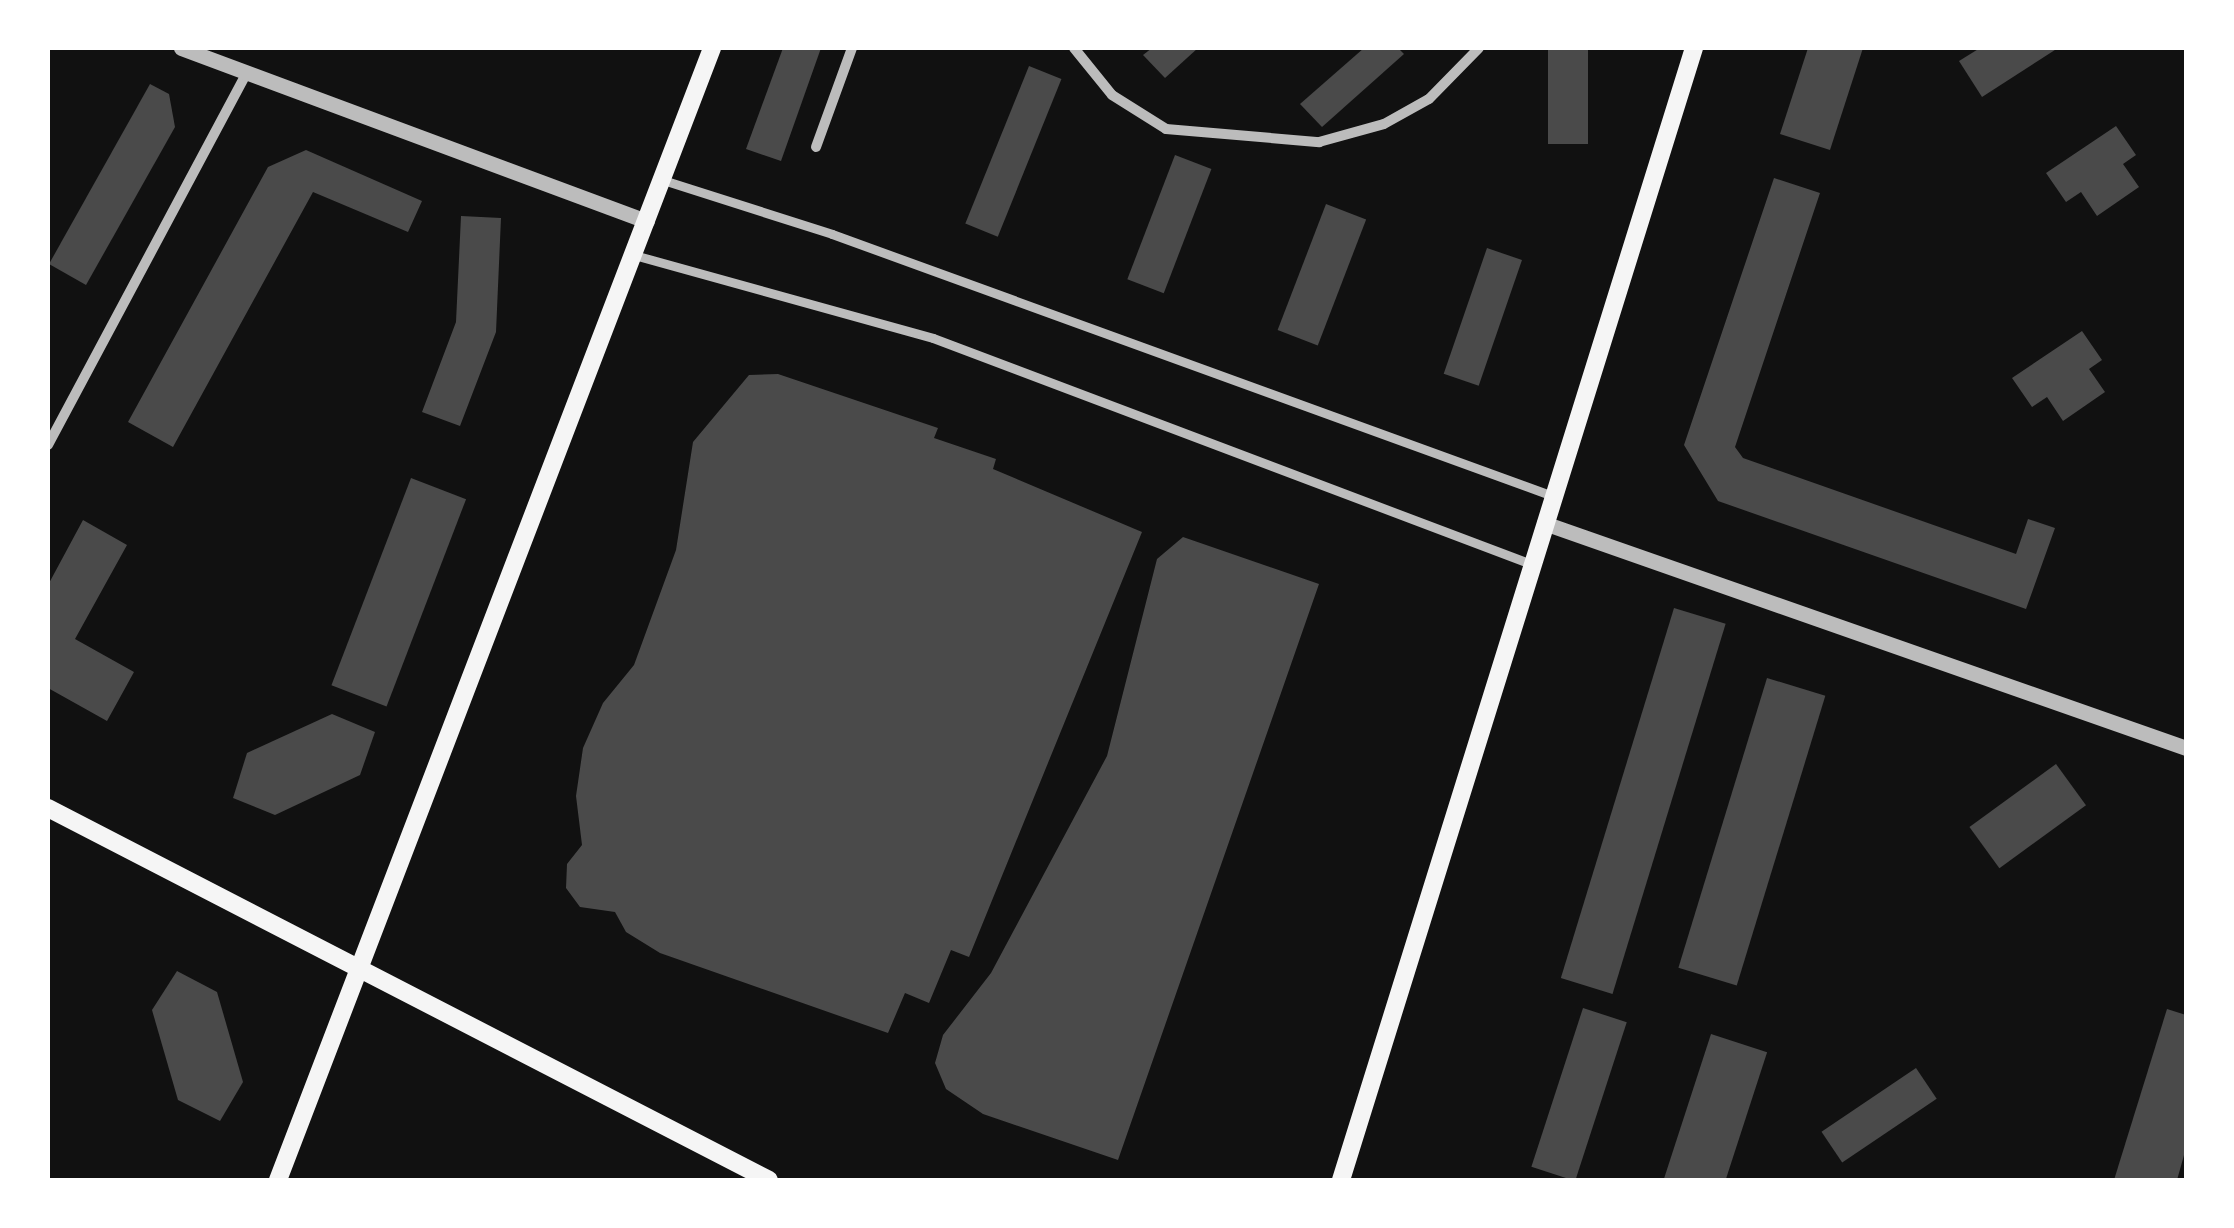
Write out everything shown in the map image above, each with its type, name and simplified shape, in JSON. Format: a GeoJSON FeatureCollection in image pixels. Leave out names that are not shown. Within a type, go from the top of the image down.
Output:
{"type":"FeatureCollection","features":[{"type":"Feature","properties":{"kind":"main road"},"geometry":{"type":"LineString","coordinates":[[278,1180],[364,968],[712,48]]}},
{"type":"Feature","properties":{"kind":"main road"},"geometry":{"type":"LineString","coordinates":[[1340,1180],[1694,48]]}},
{"type":"Feature","properties":{"kind":"main road"},"geometry":{"type":"LineString","coordinates":[[48,808],[769,1180]]}},
{"type":"Feature","properties":{"kind":"street"},"geometry":{"type":"LineString","coordinates":[[181,48],[648,220]]}},
{"type":"Feature","properties":{"kind":"street"},"geometry":{"type":"LineString","coordinates":[[816,147],[852,48]]}},
{"type":"Feature","properties":{"kind":"street"},"geometry":{"type":"LineString","coordinates":[[1074,48],[1112,95],[1166,128],[1319,142],[1384,124],[1429,100],[1479,48]]}},
{"type":"Feature","properties":{"kind":"street"},"geometry":{"type":"LineString","coordinates":[[48,444],[247,72]]}},
{"type":"Feature","properties":{"kind":"street"},"geometry":{"type":"LineString","coordinates":[[663,180],[832,234],[1552,496]]}},
{"type":"Feature","properties":{"kind":"street"},"geometry":{"type":"LineString","coordinates":[[634,256],[933,338],[1531,564]]}},
{"type":"Feature","properties":{"kind":"street"},"geometry":{"type":"LineString","coordinates":[[1544,523],[2186,748]]}},
{"type":"Feature","properties":{"kind":"building"},"geometry":{"type":"Polygon","coordinates":[[[783,48],[821,48],[781,161],[746,149],[783,48]]]}},
{"type":"Feature","properties":{"kind":"building"},"geometry":{"type":"Polygon","coordinates":[[[1152,48],[1198,48],[1165,78],[1143,55],[1152,48]]]}},
{"type":"Feature","properties":{"kind":"building"},"geometry":{"type":"Polygon","coordinates":[[[1364,48],[1398,48],[1404,54],[1322,127],[1300,104],[1364,48]]]}},
{"type":"Feature","properties":{"kind":"building"},"geometry":{"type":"Polygon","coordinates":[[[1548,48],[1588,48],[1588,144],[1548,144],[1548,48]]]}},
{"type":"Feature","properties":{"kind":"building"},"geometry":{"type":"Polygon","coordinates":[[[1808,48],[1863,48],[1830,150],[1780,134],[1808,48]]]}},
{"type":"Feature","properties":{"kind":"building"},"geometry":{"type":"Polygon","coordinates":[[[1980,48],[2058,48],[1982,97],[1959,61],[1980,48]]]}},
{"type":"Feature","properties":{"kind":"building"},"geometry":{"type":"Polygon","coordinates":[[[1029,66],[1061,79],[998,237],[965,224],[1029,66]]]}},
{"type":"Feature","properties":{"kind":"building"},"geometry":{"type":"Polygon","coordinates":[[[150,84],[169,94],[175,127],[86,285],[49,264],[150,84]]]}},
{"type":"Feature","properties":{"kind":"building"},"geometry":{"type":"Polygon","coordinates":[[[2116,126],[2136,155],[2123,164],[2139,187],[2097,216],[2081,192],[2066,202],[2046,173],[2116,126]]]}},
{"type":"Feature","properties":{"kind":"building"},"geometry":{"type":"Polygon","coordinates":[[[306,150],[422,201],[408,232],[313,192],[173,447],[128,422],[268,167],[306,150]]]}},
{"type":"Feature","properties":{"kind":"building"},"geometry":{"type":"Polygon","coordinates":[[[1175,155],[1211,169],[1164,293],[1127,279],[1175,155]]]}},
{"type":"Feature","properties":{"kind":"building"},"geometry":{"type":"Polygon","coordinates":[[[1774,178],[1820,193],[1735,447],[1743,458],[2016,554],[2028,519],[2055,528],[2026,609],[1718,501],[1684,445],[1774,178]]]}},
{"type":"Feature","properties":{"kind":"building"},"geometry":{"type":"Polygon","coordinates":[[[1326,204],[1366,219],[1318,345],[1278,330],[1326,204]]]}},
{"type":"Feature","properties":{"kind":"building"},"geometry":{"type":"Polygon","coordinates":[[[461,216],[501,218],[496,332],[460,426],[422,412],[456,322],[461,216]]]}},
{"type":"Feature","properties":{"kind":"building"},"geometry":{"type":"Polygon","coordinates":[[[1487,248],[1522,260],[1479,386],[1444,374],[1487,248]]]}},
{"type":"Feature","properties":{"kind":"building"},"geometry":{"type":"Polygon","coordinates":[[[2082,331],[2102,360],[2089,369],[2105,392],[2063,421],[2047,397],[2032,407],[2012,378],[2082,331]]]}},
{"type":"Feature","properties":{"kind":"building"},"geometry":{"type":"Polygon","coordinates":[[[778,374],[938,428],[934,438],[996,459],[993,469],[1142,532],[969,957],[951,950],[929,1003],[905,993],[888,1033],[660,953],[626,932],[615,912],[580,907],[566,888],[567,864],[582,845],[576,796],[583,748],[603,703],[634,665],[676,550],[693,442],[749,375],[778,374]]]}},
{"type":"Feature","properties":{"kind":"building"},"geometry":{"type":"Polygon","coordinates":[[[411,478],[466,499],[387,706],[331,685],[411,478]]]}},
{"type":"Feature","properties":{"kind":"building"},"geometry":{"type":"Polygon","coordinates":[[[83,520],[127,545],[75,639],[134,672],[107,721],[48,688],[48,585],[83,520]]]}},
{"type":"Feature","properties":{"kind":"building"},"geometry":{"type":"Polygon","coordinates":[[[1183,537],[1319,584],[1118,1160],[983,1114],[946,1089],[935,1063],[943,1035],[991,973],[1107,756],[1157,559],[1183,537]]]}},
{"type":"Feature","properties":{"kind":"building"},"geometry":{"type":"Polygon","coordinates":[[[1674,608],[1726,624],[1612,994],[1561,978],[1674,608]]]}},
{"type":"Feature","properties":{"kind":"building"},"geometry":{"type":"Polygon","coordinates":[[[1767,678],[1825,696],[1737,986],[1678,968],[1767,678]]]}},
{"type":"Feature","properties":{"kind":"building"},"geometry":{"type":"Polygon","coordinates":[[[332,714],[375,732],[360,775],[275,815],[233,798],[247,753],[332,714]]]}},
{"type":"Feature","properties":{"kind":"building"},"geometry":{"type":"Polygon","coordinates":[[[2056,764],[2086,805],[1999,868],[1969,827],[2056,764]]]}},
{"type":"Feature","properties":{"kind":"building"},"geometry":{"type":"Polygon","coordinates":[[[177,971],[217,992],[243,1082],[220,1121],[178,1100],[152,1010],[177,971]]]}},
{"type":"Feature","properties":{"kind":"building"},"geometry":{"type":"Polygon","coordinates":[[[1583,1008],[1627,1022],[1575,1180],[1531,1167],[1583,1008]]]}},
{"type":"Feature","properties":{"kind":"building"},"geometry":{"type":"Polygon","coordinates":[[[2167,1009],[2186,1015],[2186,1148],[2177,1180],[2114,1180],[2167,1009]]]}},
{"type":"Feature","properties":{"kind":"building"},"geometry":{"type":"Polygon","coordinates":[[[1711,1034],[1767,1052],[1726,1180],[1664,1180],[1711,1034]]]}},
{"type":"Feature","properties":{"kind":"building"},"geometry":{"type":"Polygon","coordinates":[[[1916,1068],[1937,1099],[1842,1162],[1821,1132],[1916,1068]]]}}]}
